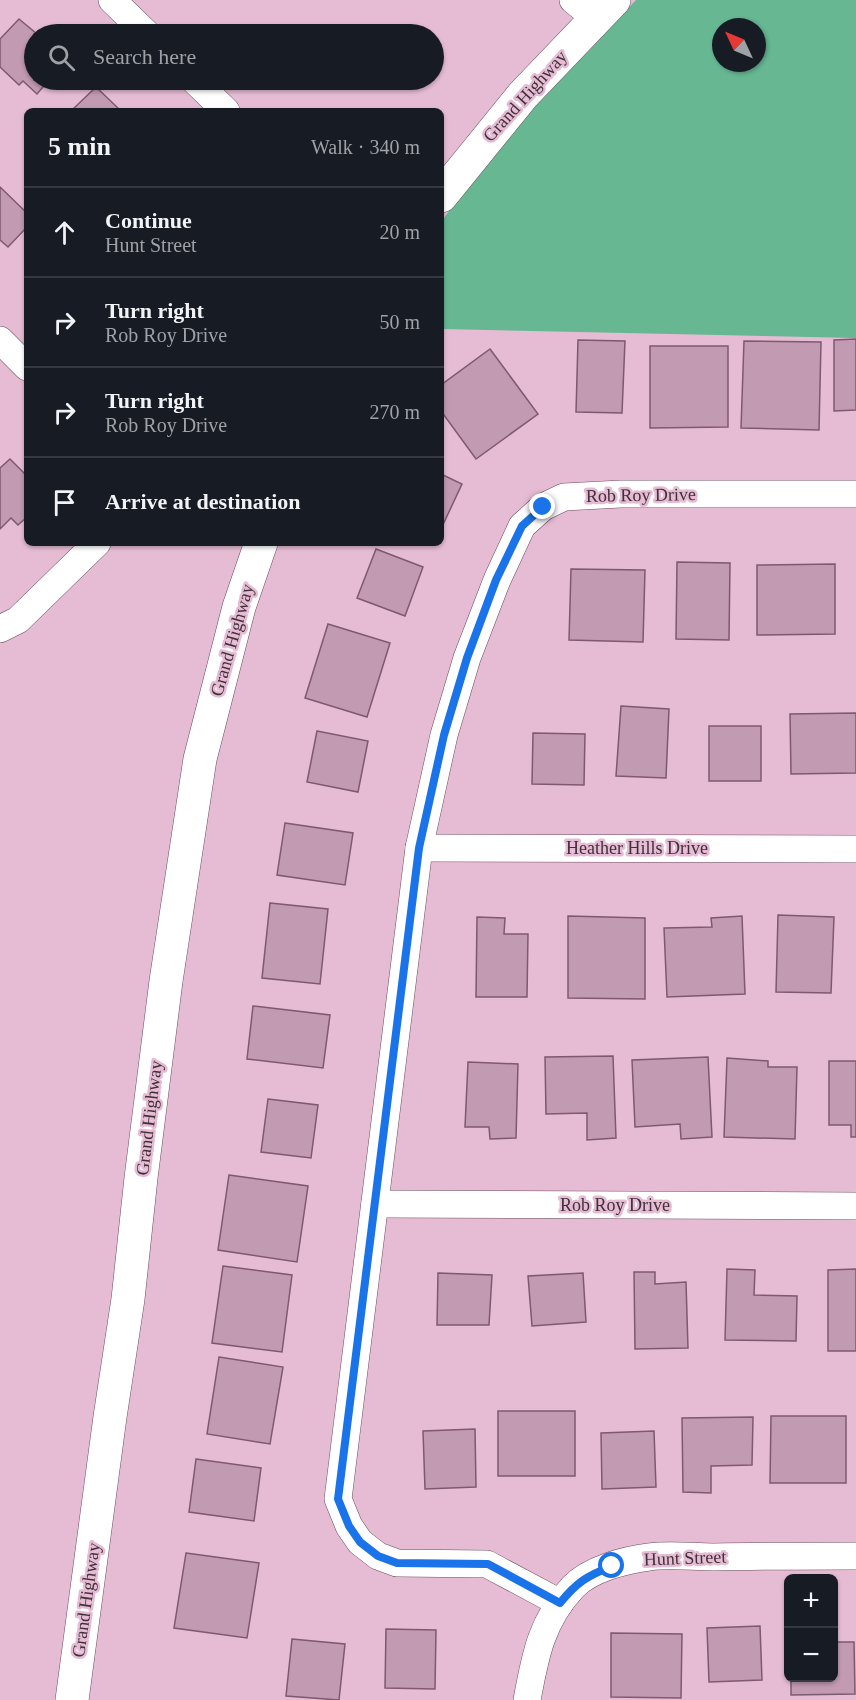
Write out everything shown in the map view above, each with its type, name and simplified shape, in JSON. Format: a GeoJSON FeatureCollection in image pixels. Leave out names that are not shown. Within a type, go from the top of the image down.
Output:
{"type":"FeatureCollection","features":[{"type":"Feature","properties":{"kind":"street"},"geometry":{"type":"LineString","coordinates":[[112,0],[137,24]]}},
{"type":"Feature","properties":{"kind":"street","name":"Grand Highway"},"geometry":{"type":"LineString","coordinates":[[444,192],[594,6]]}},
{"type":"Feature","properties":{"kind":"street"},"geometry":{"type":"LineString","coordinates":[[204,90],[223,108]]}},
{"type":"Feature","properties":{"kind":"street"},"geometry":{"type":"LineString","coordinates":[[0,340],[24,364]]}},
{"type":"Feature","properties":{"kind":"street","name":"Rob Roy Drive"},"geometry":{"type":"LineString","coordinates":[[560,1603],[488,1564],[397,1563],[378,1556],[360,1542],[349,1526],[338,1499],[419,848],[444,735],[467,658],[496,580],[522,526],[543,507],[564,497],[621,494],[856,495]]}},
{"type":"Feature","properties":{"kind":"street"},"geometry":{"type":"LineString","coordinates":[[0,629],[18,620],[94,546]]}},
{"type":"Feature","properties":{"kind":"street","name":"Grand Highway"},"geometry":{"type":"LineString","coordinates":[[72,1700],[128,1299],[142,1166],[166,981],[200,759],[239,607],[260,546]]}},
{"type":"Feature","properties":{"kind":"street","name":"Heather Hills Drive"},"geometry":{"type":"LineString","coordinates":[[419,848],[856,849]]}},
{"type":"Feature","properties":{"kind":"street","name":"Rob Roy Drive"},"geometry":{"type":"LineString","coordinates":[[375,1204],[856,1206]]}},
{"type":"Feature","properties":{"kind":"street","name":"Hunt Street"},"geometry":{"type":"LineString","coordinates":[[527,1700],[537,1647],[560,1603],[575,1585],[593,1574],[612,1566],[650,1557],[856,1556]]}},
{"type":"Feature","properties":{"kind":"green space"},"geometry":{"type":"Polygon","coordinates":[[[636,0],[856,0],[856,338],[444,329],[444,218],[472,180],[535,105],[636,0]]]}},
{"type":"Feature","properties":{"kind":"building"},"geometry":{"type":"Polygon","coordinates":[[[19,19],[25,24],[24,82],[19,85],[0,67],[0,39],[19,19]]]}},
{"type":"Feature","properties":{"kind":"building"},"geometry":{"type":"Polygon","coordinates":[[[93,90],[99,90],[118,108],[74,108],[93,90]]]}},
{"type":"Feature","properties":{"kind":"building"},"geometry":{"type":"Polygon","coordinates":[[[0,187],[24,210],[24,230],[8,247],[0,240],[0,187]]]}},
{"type":"Feature","properties":{"kind":"building"},"geometry":{"type":"Polygon","coordinates":[[[856,339],[856,410],[834,411],[834,340],[856,339]]]}},
{"type":"Feature","properties":{"kind":"building"},"geometry":{"type":"Polygon","coordinates":[[[578,340],[625,341],[622,413],[576,412],[578,340]]]}},
{"type":"Feature","properties":{"kind":"building"},"geometry":{"type":"Polygon","coordinates":[[[744,341],[821,342],[819,430],[741,428],[744,341]]]}},
{"type":"Feature","properties":{"kind":"building"},"geometry":{"type":"Polygon","coordinates":[[[650,346],[728,346],[728,427],[650,428],[650,346]]]}},
{"type":"Feature","properties":{"kind":"building"},"geometry":{"type":"Polygon","coordinates":[[[490,349],[538,414],[476,459],[444,415],[444,383],[490,349]]]}},
{"type":"Feature","properties":{"kind":"building"},"geometry":{"type":"Polygon","coordinates":[[[10,459],[24,473],[24,520],[18,525],[11,518],[0,529],[0,468],[10,459]]]}},
{"type":"Feature","properties":{"kind":"building"},"geometry":{"type":"Polygon","coordinates":[[[444,475],[462,484],[444,523],[444,475]]]}},
{"type":"Feature","properties":{"kind":"building"},"geometry":{"type":"Polygon","coordinates":[[[376,549],[423,567],[405,616],[357,598],[376,549]]]}},
{"type":"Feature","properties":{"kind":"building"},"geometry":{"type":"Polygon","coordinates":[[[677,562],[730,563],[729,640],[676,639],[677,562]]]}},
{"type":"Feature","properties":{"kind":"building"},"geometry":{"type":"Polygon","coordinates":[[[835,564],[835,634],[757,635],[757,565],[835,564]]]}},
{"type":"Feature","properties":{"kind":"building"},"geometry":{"type":"Polygon","coordinates":[[[571,569],[645,570],[643,642],[569,640],[571,569]]]}},
{"type":"Feature","properties":{"kind":"building"},"geometry":{"type":"Polygon","coordinates":[[[328,624],[390,643],[367,717],[305,698],[328,624]]]}},
{"type":"Feature","properties":{"kind":"building"},"geometry":{"type":"Polygon","coordinates":[[[621,706],[669,709],[666,778],[616,776],[621,706]]]}},
{"type":"Feature","properties":{"kind":"building"},"geometry":{"type":"Polygon","coordinates":[[[856,713],[856,773],[791,774],[790,714],[856,713]]]}},
{"type":"Feature","properties":{"kind":"building"},"geometry":{"type":"Polygon","coordinates":[[[709,726],[761,726],[761,781],[709,781],[709,726]]]}},
{"type":"Feature","properties":{"kind":"building"},"geometry":{"type":"Polygon","coordinates":[[[317,731],[368,741],[358,792],[307,782],[317,731]]]}},
{"type":"Feature","properties":{"kind":"building"},"geometry":{"type":"Polygon","coordinates":[[[533,733],[585,734],[584,785],[532,784],[533,733]]]}},
{"type":"Feature","properties":{"kind":"building"},"geometry":{"type":"Polygon","coordinates":[[[285,823],[353,833],[345,885],[277,875],[285,823]]]}},
{"type":"Feature","properties":{"kind":"building"},"geometry":{"type":"Polygon","coordinates":[[[270,903],[328,909],[320,984],[262,978],[270,903]]]}},
{"type":"Feature","properties":{"kind":"building"},"geometry":{"type":"Polygon","coordinates":[[[778,915],[834,917],[831,993],[776,992],[778,915]]]}},
{"type":"Feature","properties":{"kind":"building"},"geometry":{"type":"Polygon","coordinates":[[[568,916],[645,918],[645,999],[568,998],[568,916]]]}},
{"type":"Feature","properties":{"kind":"building"},"geometry":{"type":"Polygon","coordinates":[[[742,916],[745,994],[667,997],[664,928],[712,927],[711,918],[742,916]]]}},
{"type":"Feature","properties":{"kind":"building"},"geometry":{"type":"Polygon","coordinates":[[[477,917],[505,918],[504,934],[528,934],[527,997],[476,997],[477,917]]]}},
{"type":"Feature","properties":{"kind":"building"},"geometry":{"type":"Polygon","coordinates":[[[253,1006],[330,1015],[323,1068],[247,1059],[253,1006]]]}},
{"type":"Feature","properties":{"kind":"building"},"geometry":{"type":"Polygon","coordinates":[[[613,1056],[616,1138],[587,1140],[587,1113],[546,1114],[545,1057],[613,1056]]]}},
{"type":"Feature","properties":{"kind":"building"},"geometry":{"type":"Polygon","coordinates":[[[708,1057],[712,1137],[681,1139],[680,1124],[635,1127],[632,1060],[708,1057]]]}},
{"type":"Feature","properties":{"kind":"building"},"geometry":{"type":"Polygon","coordinates":[[[727,1058],[768,1061],[768,1067],[797,1067],[795,1139],[724,1137],[727,1058]]]}},
{"type":"Feature","properties":{"kind":"building"},"geometry":{"type":"Polygon","coordinates":[[[829,1061],[856,1061],[856,1137],[851,1137],[851,1125],[829,1125],[829,1061]]]}},
{"type":"Feature","properties":{"kind":"building"},"geometry":{"type":"Polygon","coordinates":[[[468,1062],[518,1064],[516,1138],[490,1139],[489,1127],[465,1127],[468,1062]]]}},
{"type":"Feature","properties":{"kind":"building"},"geometry":{"type":"Polygon","coordinates":[[[268,1099],[318,1105],[311,1158],[261,1152],[268,1099]]]}},
{"type":"Feature","properties":{"kind":"building"},"geometry":{"type":"Polygon","coordinates":[[[229,1175],[308,1186],[297,1262],[218,1250],[229,1175]]]}},
{"type":"Feature","properties":{"kind":"building"},"geometry":{"type":"Polygon","coordinates":[[[223,1266],[292,1275],[282,1352],[212,1343],[223,1266]]]}},
{"type":"Feature","properties":{"kind":"building"},"geometry":{"type":"Polygon","coordinates":[[[727,1269],[755,1270],[754,1295],[797,1296],[796,1341],[725,1340],[727,1269]]]}},
{"type":"Feature","properties":{"kind":"building"},"geometry":{"type":"Polygon","coordinates":[[[856,1269],[856,1351],[828,1351],[828,1270],[856,1269]]]}},
{"type":"Feature","properties":{"kind":"building"},"geometry":{"type":"Polygon","coordinates":[[[634,1272],[655,1272],[655,1284],[686,1282],[688,1348],[635,1349],[634,1272]]]}},
{"type":"Feature","properties":{"kind":"building"},"geometry":{"type":"Polygon","coordinates":[[[438,1273],[492,1275],[489,1325],[437,1325],[438,1273]]]}},
{"type":"Feature","properties":{"kind":"building"},"geometry":{"type":"Polygon","coordinates":[[[583,1273],[586,1322],[532,1326],[528,1276],[583,1273]]]}},
{"type":"Feature","properties":{"kind":"building"},"geometry":{"type":"Polygon","coordinates":[[[219,1357],[283,1367],[270,1444],[207,1434],[219,1357]]]}},
{"type":"Feature","properties":{"kind":"building"},"geometry":{"type":"Polygon","coordinates":[[[498,1411],[575,1411],[575,1476],[498,1476],[498,1411]]]}},
{"type":"Feature","properties":{"kind":"building"},"geometry":{"type":"Polygon","coordinates":[[[771,1416],[846,1416],[846,1483],[770,1483],[771,1416]]]}},
{"type":"Feature","properties":{"kind":"building"},"geometry":{"type":"Polygon","coordinates":[[[753,1417],[752,1465],[711,1466],[711,1493],[683,1492],[682,1418],[753,1417]]]}},
{"type":"Feature","properties":{"kind":"building"},"geometry":{"type":"Polygon","coordinates":[[[475,1429],[476,1487],[425,1489],[423,1431],[475,1429]]]}},
{"type":"Feature","properties":{"kind":"building"},"geometry":{"type":"Polygon","coordinates":[[[654,1431],[656,1487],[602,1489],[601,1433],[654,1431]]]}},
{"type":"Feature","properties":{"kind":"building"},"geometry":{"type":"Polygon","coordinates":[[[196,1459],[261,1468],[254,1521],[189,1512],[196,1459]]]}},
{"type":"Feature","properties":{"kind":"building"},"geometry":{"type":"Polygon","coordinates":[[[186,1553],[259,1563],[247,1638],[174,1628],[186,1553]]]}},
{"type":"Feature","properties":{"kind":"building"},"geometry":{"type":"Polygon","coordinates":[[[760,1626],[762,1680],[709,1682],[707,1628],[760,1626]]]}},
{"type":"Feature","properties":{"kind":"building"},"geometry":{"type":"Polygon","coordinates":[[[386,1629],[436,1630],[435,1689],[385,1688],[386,1629]]]}},
{"type":"Feature","properties":{"kind":"building"},"geometry":{"type":"Polygon","coordinates":[[[611,1633],[682,1634],[681,1698],[611,1697],[611,1633]]]}},
{"type":"Feature","properties":{"kind":"building"},"geometry":{"type":"Polygon","coordinates":[[[292,1639],[345,1644],[339,1700],[286,1696],[292,1639]]]}},
{"type":"Feature","properties":{"kind":"building"},"geometry":{"type":"Polygon","coordinates":[[[838,1642],[854,1642],[855,1694],[791,1695],[791,1682],[838,1682],[838,1642]]]}},
{"type":"Feature","properties":{"kind":"route"},"geometry":{"type":"LineString","coordinates":[[543,507],[522,526],[496,580],[467,658],[444,735],[419,848],[338,1499],[349,1526],[360,1542],[378,1556],[397,1563],[488,1564],[560,1603],[575,1585],[612,1566]]}}]}
